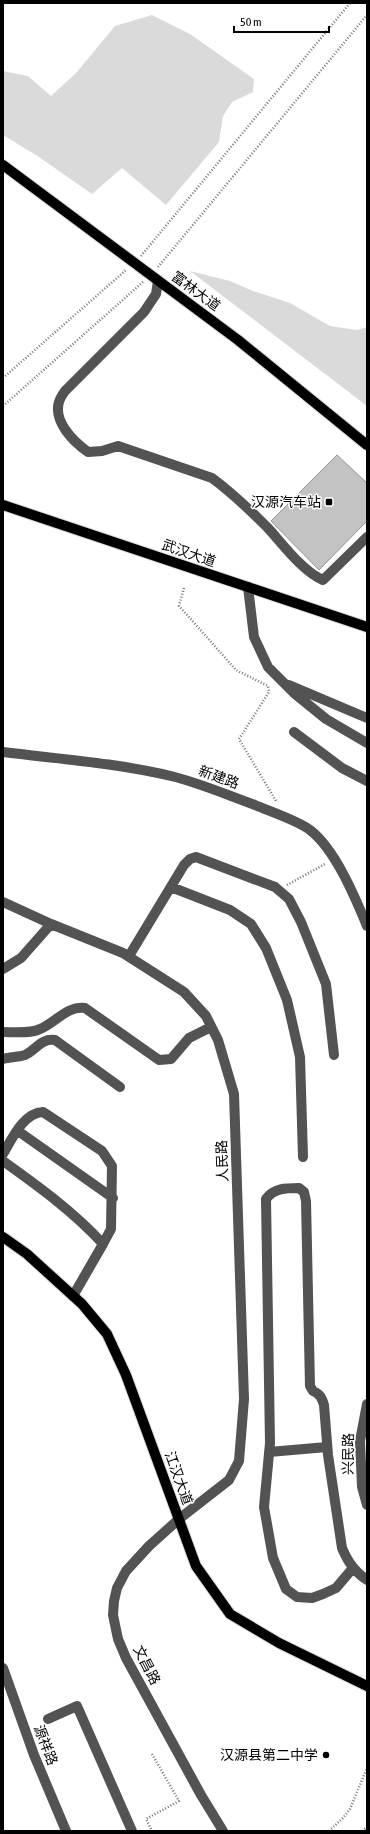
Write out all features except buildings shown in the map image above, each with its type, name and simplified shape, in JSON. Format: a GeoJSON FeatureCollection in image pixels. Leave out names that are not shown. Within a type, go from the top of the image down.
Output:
{"type":"FeatureCollection","features":[{"type":"Feature","properties":{"kind":"main road","name":"富林大道"},"geometry":{"type":"LineString","coordinates":[[3,165],[238,340],[367,445]]}},
{"type":"Feature","properties":{"kind":"main road","name":"武汉大道"},"geometry":{"type":"LineString","coordinates":[[3,505],[367,627]]}},
{"type":"Feature","properties":{"kind":"main road","name":"江汉大道"},"geometry":{"type":"LineString","coordinates":[[3,1237],[27,1254],[82,1304],[107,1334],[126,1375],[196,1566],[230,1614],[279,1643],[367,1686]]}},
{"type":"Feature","properties":{"kind":"street"},"geometry":{"type":"LineString","coordinates":[[154,278],[156,294],[144,312],[65,391],[59,403],[58,411],[60,419],[78,445],[88,452],[118,446],[212,478],[224,487],[266,526],[308,570],[323,580],[367,538]]}},
{"type":"Feature","properties":{"kind":"street"},"geometry":{"type":"LineString","coordinates":[[248,588],[254,637],[268,667],[326,720],[367,743]]}},
{"type":"Feature","properties":{"kind":"street"},"geometry":{"type":"LineString","coordinates":[[284,683],[367,718]]}},
{"type":"Feature","properties":{"kind":"street"},"geometry":{"type":"LineString","coordinates":[[294,732],[342,768],[367,781]]}},
{"type":"Feature","properties":{"kind":"street","name":"新建路"},"geometry":{"type":"LineString","coordinates":[[3,752],[129,768],[172,776],[201,785],[278,814],[310,829],[328,850],[334,860],[354,895],[367,926]]}},
{"type":"Feature","properties":{"kind":"street"},"geometry":{"type":"LineString","coordinates":[[129,956],[184,865],[190,859],[196,857],[278,890],[289,899],[301,922],[326,984],[334,1055]]}},
{"type":"Feature","properties":{"kind":"street"},"geometry":{"type":"LineString","coordinates":[[171,887],[230,910],[251,924],[266,948],[287,1000],[300,1057],[303,1157]]}},
{"type":"Feature","properties":{"kind":"street","name":"人民路"},"geometry":{"type":"LineString","coordinates":[[3,902],[51,924],[129,956],[184,992],[206,1016],[218,1040],[234,1094],[244,1399],[239,1461],[228,1480],[179,1519]]}},
{"type":"Feature","properties":{"kind":"street"},"geometry":{"type":"LineString","coordinates":[[3,969],[21,958],[51,924]]}},
{"type":"Feature","properties":{"kind":"street"},"geometry":{"type":"LineString","coordinates":[[3,1032],[39,1030],[72,1009],[78,1007],[84,1008],[159,1060],[171,1059],[189,1038],[211,1027]]}},
{"type":"Feature","properties":{"kind":"street"},"geometry":{"type":"LineString","coordinates":[[3,1059],[25,1054],[49,1039],[55,1040],[120,1087]]}},
{"type":"Feature","properties":{"kind":"street"},"geometry":{"type":"LineString","coordinates":[[3,1154],[26,1120],[34,1113],[43,1112],[102,1151],[112,1166],[113,1198],[111,1229],[73,1296]]}},
{"type":"Feature","properties":{"kind":"street"},"geometry":{"type":"LineString","coordinates":[[18,1131],[113,1198]]}},
{"type":"Feature","properties":{"kind":"street"},"geometry":{"type":"LineString","coordinates":[[3,1161],[34,1183],[91,1231],[103,1244]]}},
{"type":"Feature","properties":{"kind":"street"},"geometry":{"type":"LineString","coordinates":[[353,1568],[336,1588],[312,1598],[297,1597],[286,1589],[273,1558],[264,1507],[270,1443],[266,1199],[270,1193],[277,1190],[299,1188],[304,1192],[306,1201],[310,1386],[313,1391],[322,1398],[324,1405],[327,1447],[342,1548],[356,1573],[367,1580]]}},
{"type":"Feature","properties":{"kind":"street","name":"兴民路"},"geometry":{"type":"LineString","coordinates":[[367,1404],[363,1441],[362,1487],[367,1505]]}},
{"type":"Feature","properties":{"kind":"street"},"geometry":{"type":"LineString","coordinates":[[269,1452],[327,1447]]}},
{"type":"Feature","properties":{"kind":"street","name":"文昌路"},"geometry":{"type":"LineString","coordinates":[[179,1519],[149,1546],[126,1571],[117,1588],[113,1615],[118,1639],[126,1658],[201,1795],[223,1831]]}},
{"type":"Feature","properties":{"kind":"street","name":"源祥路"},"geometry":{"type":"LineString","coordinates":[[3,1668],[34,1755],[66,1831]]}},
{"type":"Feature","properties":{"kind":"street"},"geometry":{"type":"LineString","coordinates":[[3,1700],[13,1696]]}},
{"type":"Feature","properties":{"kind":"street"},"geometry":{"type":"LineString","coordinates":[[48,1719],[77,1706],[132,1831]]}},
{"type":"Feature","properties":{"kind":"path"},"geometry":{"type":"LineString","coordinates":[[3,378],[134,263],[158,236],[350,3]]}},
{"type":"Feature","properties":{"kind":"path"},"geometry":{"type":"LineString","coordinates":[[3,406],[154,278],[367,15]]}},
{"type":"Feature","properties":{"kind":"path"},"geometry":{"type":"LineString","coordinates":[[184,588],[179,606],[236,670],[268,686],[268,692],[239,739],[279,805]]}},
{"type":"Feature","properties":{"kind":"path"},"geometry":{"type":"LineString","coordinates":[[278,890],[334,860]]}},
{"type":"Feature","properties":{"kind":"path"},"geometry":{"type":"LineString","coordinates":[[152,1754],[179,1801],[146,1819],[152,1831]]}},
{"type":"Feature","properties":{"kind":"path"},"geometry":{"type":"LineString","coordinates":[[329,1831],[350,1809],[367,1768]]}},
{"type":"Feature","properties":{"kind":"path"},"geometry":{"type":"LineString","coordinates":[[362,1831],[367,1827]]}},
{"type":"Feature","properties":{"kind":"shaded area"},"geometry":{"type":"Polygon","coordinates":[[[152,15],[190,34],[254,79],[253,92],[232,102],[223,116],[219,142],[166,205],[122,168],[92,194],[39,157],[3,135],[3,71],[28,76],[51,96],[77,72],[115,26],[152,15]]]}},
{"type":"Feature","properties":{"kind":"shaded area"},"geometry":{"type":"Polygon","coordinates":[[[190,271],[230,281],[253,291],[290,303],[330,326],[357,330],[367,327],[367,406],[190,271]]]}},
{"type":"Feature","properties":{"kind":"place","name":"汉源汽车站"},"geometry":{"type":"Point","coordinates":[329,502]}},
{"type":"Feature","properties":{"kind":"place","name":"汉源县第二中学"},"geometry":{"type":"Point","coordinates":[326,1755]}}]}
